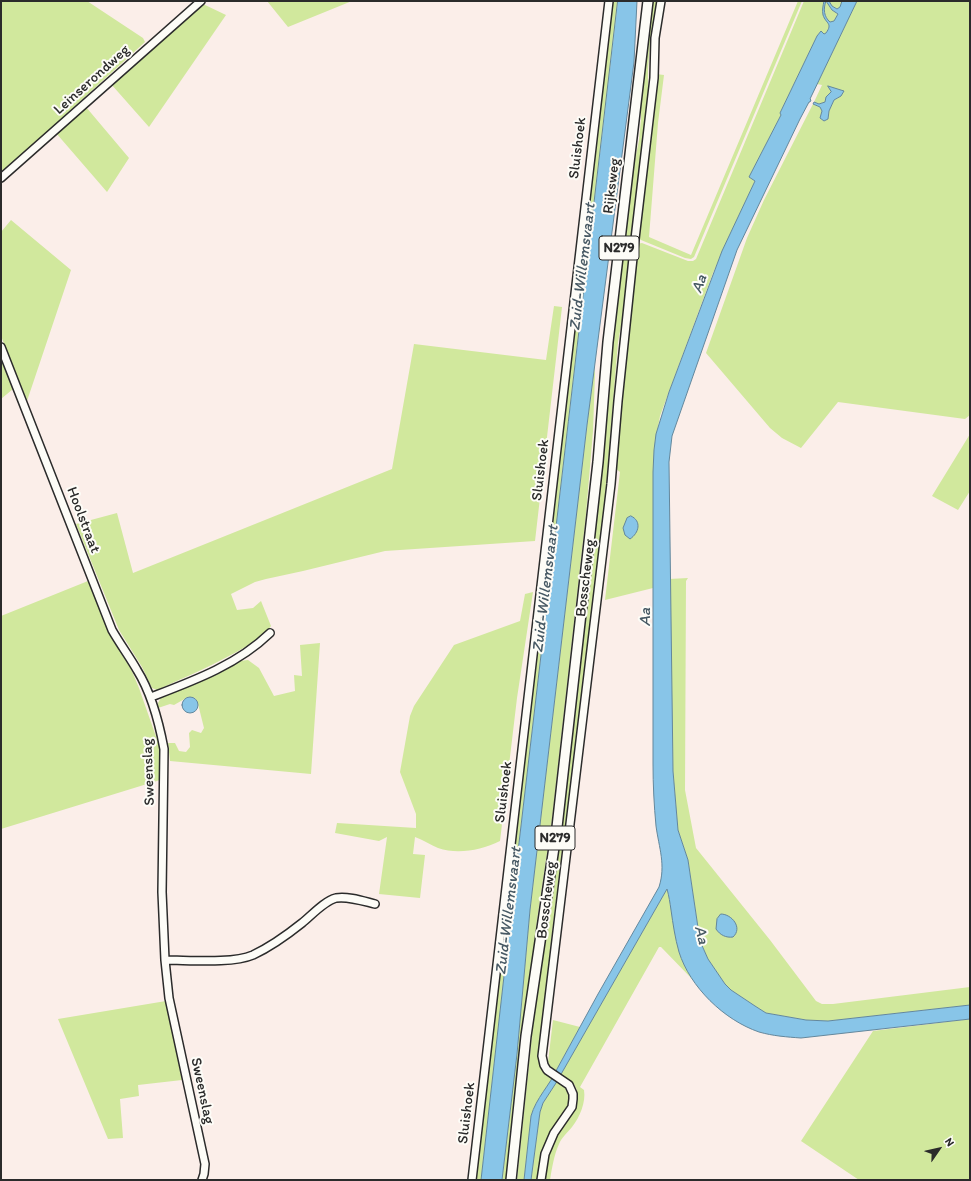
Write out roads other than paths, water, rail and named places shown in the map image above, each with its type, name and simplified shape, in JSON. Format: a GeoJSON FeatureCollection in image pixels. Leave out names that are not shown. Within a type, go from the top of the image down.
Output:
{"type":"FeatureCollection","features":[{"type":"Feature","properties":{"kind":"main road","name":"Rijksweg"},"geometry":{"type":"LineString","coordinates":[[594,495],[608,342],[648,1]]}},
{"type":"Feature","properties":{"kind":"main road","name":"Bosscheweg"},"geometry":{"type":"LineString","coordinates":[[511,1180],[526,1036],[557,827],[594,495]]}},
{"type":"Feature","properties":{"kind":"street","name":"Leinserondweg"},"geometry":{"type":"LineString","coordinates":[[1,178],[201,1]]}},
{"type":"Feature","properties":{"kind":"street","name":"Sluishoek"},"geometry":{"type":"LineString","coordinates":[[472,1180],[608,1]]}},
{"type":"Feature","properties":{"kind":"street","name":"Rijksweg"},"geometry":{"type":"LineString","coordinates":[[612,484],[618,401],[654,78],[655,38],[661,1]]}},
{"type":"Feature","properties":{"kind":"street","name":"Hoolstraat"},"geometry":{"type":"LineString","coordinates":[[1,347],[112,630],[138,671],[151,697]]}},
{"type":"Feature","properties":{"kind":"street","name":"Bosscheweg"},"geometry":{"type":"LineString","coordinates":[[541,1180],[545,1154],[554,1133],[572,1107],[573,1094],[569,1084],[551,1073],[544,1065],[542,1056],[612,484]]}},
{"type":"Feature","properties":{"kind":"street"},"geometry":{"type":"LineString","coordinates":[[151,697],[199,679],[247,653],[270,633]]}},
{"type":"Feature","properties":{"kind":"street","name":"Sweenslag"},"geometry":{"type":"LineString","coordinates":[[151,697],[161,730],[164,749],[162,892],[165,960],[169,998],[205,1164],[202,1180]]}},
{"type":"Feature","properties":{"kind":"street"},"geometry":{"type":"LineString","coordinates":[[165,960],[239,959],[252,955],[268,947],[301,924],[327,902],[334,899],[344,897],[375,904]]}},
{"type":"Feature","properties":{"kind":"water"},"geometry":{"type":"Polygon","coordinates":[[[618,1],[637,1],[634,62],[587,425],[530,910],[517,1054],[502,1180],[481,1180],[519,843],[618,1]]]}},
{"type":"Feature","properties":{"kind":"water"},"geometry":{"type":"Polygon","coordinates":[[[824,1],[826,1],[829,1],[832,6],[837,9],[840,7],[842,1],[857,1],[810,99],[811,100],[800,119],[737,250],[672,436],[669,462],[673,771],[678,830],[688,860],[700,941],[708,959],[725,984],[731,990],[755,1006],[766,1013],[806,1020],[828,1021],[970,1005],[970,1019],[801,1038],[785,1037],[759,1032],[746,1027],[721,1011],[700,990],[691,978],[679,952],[667,889],[556,1083],[543,1103],[540,1112],[531,1180],[524,1180],[533,1109],[554,1075],[659,887],[662,864],[656,826],[653,772],[653,472],[656,434],[669,392],[722,251],[755,181],[749,177],[781,115],[780,113],[817,36],[821,31],[824,34],[828,30],[829,25],[824,18],[823,13],[824,1]],[[826,1],[824,10],[825,15],[830,22],[834,21],[838,14],[832,10],[826,1]]]}},
{"type":"Feature","properties":{"kind":"water"},"geometry":{"type":"Polygon","coordinates":[[[828,86],[844,91],[841,96],[834,100],[829,111],[828,119],[824,121],[820,118],[822,111],[820,107],[813,104],[814,102],[819,104],[825,102],[826,97],[831,92],[828,86]]]}},
{"type":"Feature","properties":{"kind":"water"},"geometry":{"type":"Polygon","coordinates":[[[631,516],[637,521],[638,527],[636,534],[630,539],[625,535],[623,528],[627,518],[631,516]]]}},
{"type":"Feature","properties":{"kind":"water"},"geometry":{"type":"Polygon","coordinates":[[[187,697],[193,697],[198,702],[196,711],[193,713],[187,713],[182,708],[182,702],[187,697]]]}},
{"type":"Feature","properties":{"kind":"water"},"geometry":{"type":"Polygon","coordinates":[[[721,914],[729,916],[735,922],[737,930],[733,937],[723,936],[716,929],[717,919],[721,914]]]}},
{"type":"Feature","properties":{"kind":"water label","name":"Zuid-Willemsvaart"},"geometry":{"type":"Point","coordinates":[583,267]}},
{"type":"Feature","properties":{"kind":"water label","name":"Aa"},"geometry":{"type":"Point","coordinates":[700,284]}},
{"type":"Feature","properties":{"kind":"water label","name":"Zuid-Willemsvaart"},"geometry":{"type":"Point","coordinates":[546,589]}},
{"type":"Feature","properties":{"kind":"water label","name":"Aa"},"geometry":{"type":"Point","coordinates":[646,617]}},
{"type":"Feature","properties":{"kind":"water label","name":"Zuid-Willemsvaart"},"geometry":{"type":"Point","coordinates":[509,911]}},
{"type":"Feature","properties":{"kind":"water label","name":"Aa"},"geometry":{"type":"Point","coordinates":[701,935]}}]}
